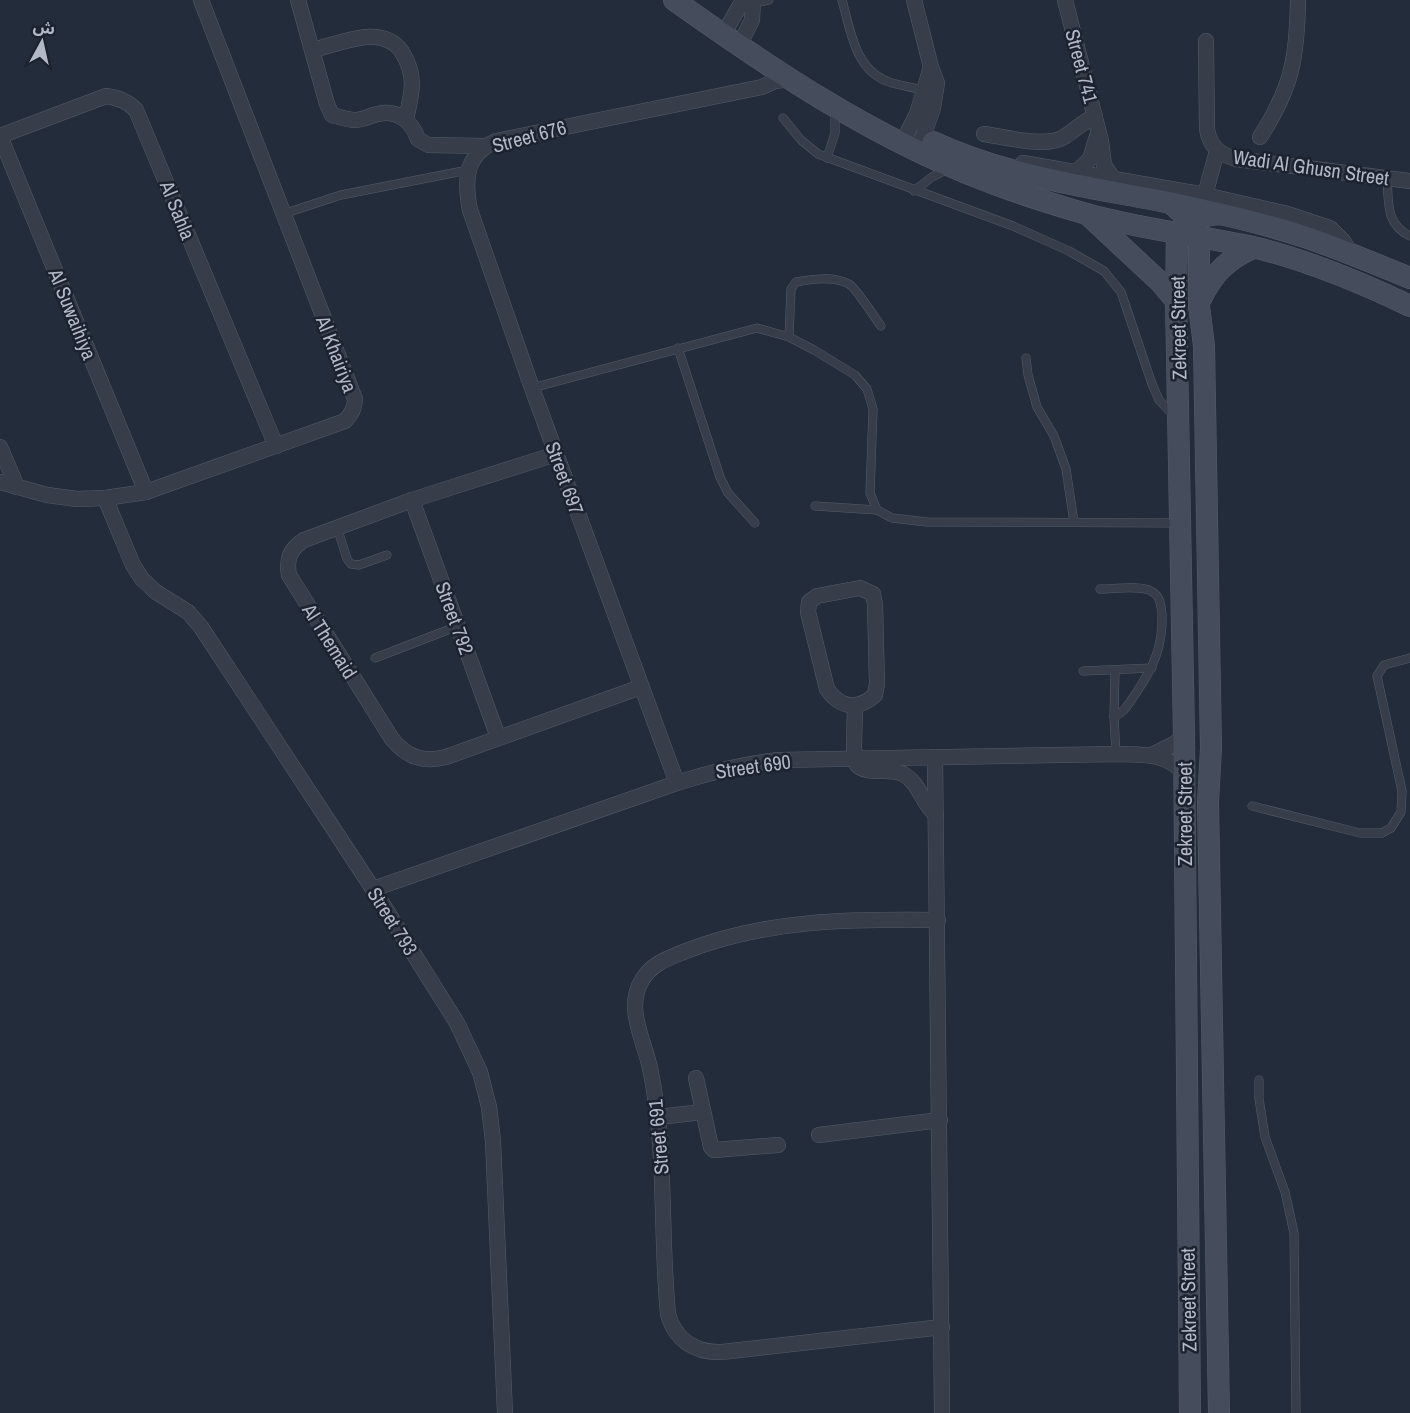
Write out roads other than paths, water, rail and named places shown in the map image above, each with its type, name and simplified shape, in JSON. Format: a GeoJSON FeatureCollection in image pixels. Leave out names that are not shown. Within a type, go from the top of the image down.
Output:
{"type":"FeatureCollection","features":[{"type":"Feature","properties":{"kind":"street","name":"Al Khairiya"},"geometry":{"type":"LineString","coordinates":[[0,482],[47,495],[76,499],[105,498],[146,492],[345,421],[351,416],[355,407],[355,399],[201,0]]}},
{"type":"Feature","properties":{"kind":"street"},"geometry":{"type":"LineString","coordinates":[[298,0],[332,115],[357,120],[382,112],[397,115],[406,119],[414,128],[418,139],[428,145],[486,146]]}},
{"type":"Feature","properties":{"kind":"street"},"geometry":{"type":"LineString","coordinates":[[685,0],[763,62],[834,107],[912,140],[1018,173],[1221,214],[1299,235],[1410,278]]}},
{"type":"Feature","properties":{"kind":"street"},"geometry":{"type":"LineString","coordinates":[[912,140],[933,108],[937,92],[914,0]]}},
{"type":"Feature","properties":{"kind":"street","name":"Street 741"},"geometry":{"type":"LineString","coordinates":[[1065,0],[1095,116],[1097,133],[1101,141],[1104,165],[1113,180]]}},
{"type":"Feature","properties":{"kind":"street"},"geometry":{"type":"LineString","coordinates":[[1260,137],[1277,111],[1289,82],[1296,50],[1298,0]]}},
{"type":"Feature","properties":{"kind":"street"},"geometry":{"type":"LineString","coordinates":[[733,37],[752,20],[755,1]]}},
{"type":"Feature","properties":{"kind":"street"},"geometry":{"type":"LineString","coordinates":[[312,50],[368,37],[386,39],[397,44],[411,66],[412,82],[406,119]]}},
{"type":"Feature","properties":{"kind":"street"},"geometry":{"type":"LineString","coordinates":[[733,37],[845,99],[953,167],[1002,187],[1087,214],[1189,231],[1253,248],[1333,273],[1410,306]]}},
{"type":"Feature","properties":{"kind":"street","name":"Wadi Al Ghusn Street"},"geometry":{"type":"LineString","coordinates":[[1206,41],[1207,129],[1208,137],[1217,151],[1236,159],[1410,181]]}},
{"type":"Feature","properties":{"kind":"street"},"geometry":{"type":"LineString","coordinates":[[752,89],[761,77],[763,62]]}},
{"type":"Feature","properties":{"kind":"street"},"geometry":{"type":"LineString","coordinates":[[912,140],[931,68]]}},
{"type":"Feature","properties":{"kind":"street","name":"Street 676"},"geometry":{"type":"LineString","coordinates":[[468,170],[472,160],[486,146],[510,137],[762,87],[783,79],[790,79]]}},
{"type":"Feature","properties":{"kind":"street","name":"Al Sahla"},"geometry":{"type":"LineString","coordinates":[[0,136],[106,96],[128,102],[136,110],[276,446]]}},
{"type":"Feature","properties":{"kind":"street"},"geometry":{"type":"LineString","coordinates":[[984,134],[1041,142],[1052,141],[1064,137],[1077,126],[1095,116]]}},
{"type":"Feature","properties":{"kind":"street","name":"Street 741"},"geometry":{"type":"LineString","coordinates":[[1075,173],[1090,159],[1097,133]]}},
{"type":"Feature","properties":{"kind":"street","name":"Al Suwaihiya"},"geometry":{"type":"LineString","coordinates":[[0,136],[146,492]]}},
{"type":"Feature","properties":{"kind":"street"},"geometry":{"type":"LineString","coordinates":[[1038,166],[1041,142]]}},
{"type":"Feature","properties":{"kind":"street"},"geometry":{"type":"LineString","coordinates":[[1205,195],[1217,151]]}},
{"type":"Feature","properties":{"kind":"street"},"geometry":{"type":"LineString","coordinates":[[974,159],[994,157],[1205,195],[1288,214],[1323,224],[1338,234],[1352,254]]}},
{"type":"Feature","properties":{"kind":"street","name":"Street 697"},"geometry":{"type":"LineString","coordinates":[[468,170],[467,190],[470,210],[532,388],[677,783]]}},
{"type":"Feature","properties":{"kind":"street"},"geometry":{"type":"LineString","coordinates":[[1171,203],[1189,231]]}},
{"type":"Feature","properties":{"kind":"street"},"geometry":{"type":"LineString","coordinates":[[1087,214],[1161,282],[1176,301]]}},
{"type":"Feature","properties":{"kind":"street"},"geometry":{"type":"LineString","coordinates":[[1189,231],[1206,216],[1221,214]]}},
{"type":"Feature","properties":{"kind":"street","name":"Zekreet Street"},"geometry":{"type":"LineString","coordinates":[[1189,231],[1176,301],[1184,736],[1190,1413]]}},
{"type":"Feature","properties":{"kind":"street","name":"Zekreet Street"},"geometry":{"type":"LineString","coordinates":[[1189,231],[1204,346],[1212,748],[1208,802],[1220,1413]]}},
{"type":"Feature","properties":{"kind":"street"},"geometry":{"type":"LineString","coordinates":[[1199,302],[1211,279],[1225,264],[1253,248]]}},
{"type":"Feature","properties":{"kind":"street"},"geometry":{"type":"LineString","coordinates":[[0,447],[17,487]]}},
{"type":"Feature","properties":{"kind":"street","name":"Al Themaid"},"geometry":{"type":"LineString","coordinates":[[556,454],[412,500],[303,540],[289,554],[287,565],[289,575],[396,744],[410,756],[422,760],[434,760],[641,687]]}},
{"type":"Feature","properties":{"kind":"street","name":"Street 793"},"geometry":{"type":"LineString","coordinates":[[105,498],[133,565],[142,579],[156,592],[188,612],[201,627],[374,889],[457,1023],[480,1072],[489,1107],[493,1141],[505,1413]]}},
{"type":"Feature","properties":{"kind":"street","name":"Street 792"},"geometry":{"type":"LineString","coordinates":[[412,500],[498,737]]}},
{"type":"Feature","properties":{"kind":"street"},"geometry":{"type":"LineString","coordinates":[[860,588],[873,594],[875,604],[877,684],[875,695],[867,702],[855,706],[834,699],[827,689],[808,612],[809,602],[817,596],[860,588]]}},
{"type":"Feature","properties":{"kind":"street"},"geometry":{"type":"LineString","coordinates":[[855,706],[854,758],[857,765],[862,770],[905,775],[917,787],[929,808],[936,815]]}},
{"type":"Feature","properties":{"kind":"street"},"geometry":{"type":"LineString","coordinates":[[1152,755],[1184,736]]}},
{"type":"Feature","properties":{"kind":"street","name":"Street 690"},"geometry":{"type":"LineString","coordinates":[[374,889],[712,771],[749,763],[854,758],[1116,754],[1152,755],[1170,760],[1184,773]]}},
{"type":"Feature","properties":{"kind":"street"},"geometry":{"type":"LineString","coordinates":[[935,757],[942,1413]]}},
{"type":"Feature","properties":{"kind":"street","name":"Street 691"},"geometry":{"type":"LineString","coordinates":[[938,920],[834,920],[771,927],[693,948],[652,967],[637,990],[635,1009],[650,1067],[658,1117],[668,1314],[675,1330],[687,1343],[704,1351],[722,1352],[942,1327]]}},
{"type":"Feature","properties":{"kind":"street"},"geometry":{"type":"LineString","coordinates":[[696,1078],[711,1147],[714,1150],[778,1145]]}},
{"type":"Feature","properties":{"kind":"street"},"geometry":{"type":"LineString","coordinates":[[658,1117],[703,1112]]}},
{"type":"Feature","properties":{"kind":"street"},"geometry":{"type":"LineString","coordinates":[[819,1135],[940,1120]]}},
{"type":"Feature","properties":{"kind":"lane"},"geometry":{"type":"LineString","coordinates":[[842,0],[858,55],[864,65],[881,79],[924,90]]}},
{"type":"Feature","properties":{"kind":"lane"},"geometry":{"type":"LineString","coordinates":[[827,158],[835,133],[834,107]]}},
{"type":"Feature","properties":{"kind":"lane"},"geometry":{"type":"LineString","coordinates":[[783,118],[808,147],[827,158],[1041,238],[1069,251],[1104,272],[1116,284],[1125,300],[1159,400],[1179,421]]}},
{"type":"Feature","properties":{"kind":"lane"},"geometry":{"type":"LineString","coordinates":[[914,191],[932,177],[953,167]]}},
{"type":"Feature","properties":{"kind":"lane"},"geometry":{"type":"LineString","coordinates":[[283,214],[341,195],[468,170]]}},
{"type":"Feature","properties":{"kind":"lane"},"geometry":{"type":"LineString","coordinates":[[1387,178],[1391,218],[1397,229],[1410,236]]}},
{"type":"Feature","properties":{"kind":"lane"},"geometry":{"type":"LineString","coordinates":[[789,337],[791,289],[796,282],[807,280],[830,279],[850,285],[881,326]]}},
{"type":"Feature","properties":{"kind":"lane"},"geometry":{"type":"LineString","coordinates":[[532,388],[757,328],[789,337],[855,375],[867,389],[873,409],[870,494],[877,510]]}},
{"type":"Feature","properties":{"kind":"lane"},"geometry":{"type":"LineString","coordinates":[[678,348],[720,477],[728,494],[755,524]]}},
{"type":"Feature","properties":{"kind":"lane"},"geometry":{"type":"LineString","coordinates":[[1026,358],[1037,407],[1053,436],[1066,469],[1074,522]]}},
{"type":"Feature","properties":{"kind":"lane"},"geometry":{"type":"LineString","coordinates":[[815,506],[877,510],[892,518],[927,522],[1180,524]]}},
{"type":"Feature","properties":{"kind":"lane"},"geometry":{"type":"LineString","coordinates":[[337,528],[347,559],[351,564],[358,565],[387,555]]}},
{"type":"Feature","properties":{"kind":"lane"},"geometry":{"type":"LineString","coordinates":[[1100,589],[1146,589],[1158,596],[1161,607],[1160,648],[1152,668],[1123,713],[1114,717]]}},
{"type":"Feature","properties":{"kind":"lane"},"geometry":{"type":"LineString","coordinates":[[375,658],[458,626]]}},
{"type":"Feature","properties":{"kind":"lane"},"geometry":{"type":"LineString","coordinates":[[1252,806],[1360,833],[1382,833],[1391,828],[1401,812],[1402,791],[1377,676],[1384,665],[1410,658]]}},
{"type":"Feature","properties":{"kind":"lane"},"geometry":{"type":"LineString","coordinates":[[1083,671],[1152,668]]}},
{"type":"Feature","properties":{"kind":"lane"},"geometry":{"type":"LineString","coordinates":[[1115,670],[1116,754]]}},
{"type":"Feature","properties":{"kind":"lane"},"geometry":{"type":"LineString","coordinates":[[1258,1080],[1265,1137],[1285,1192],[1294,1233],[1296,1413]]}}]}
